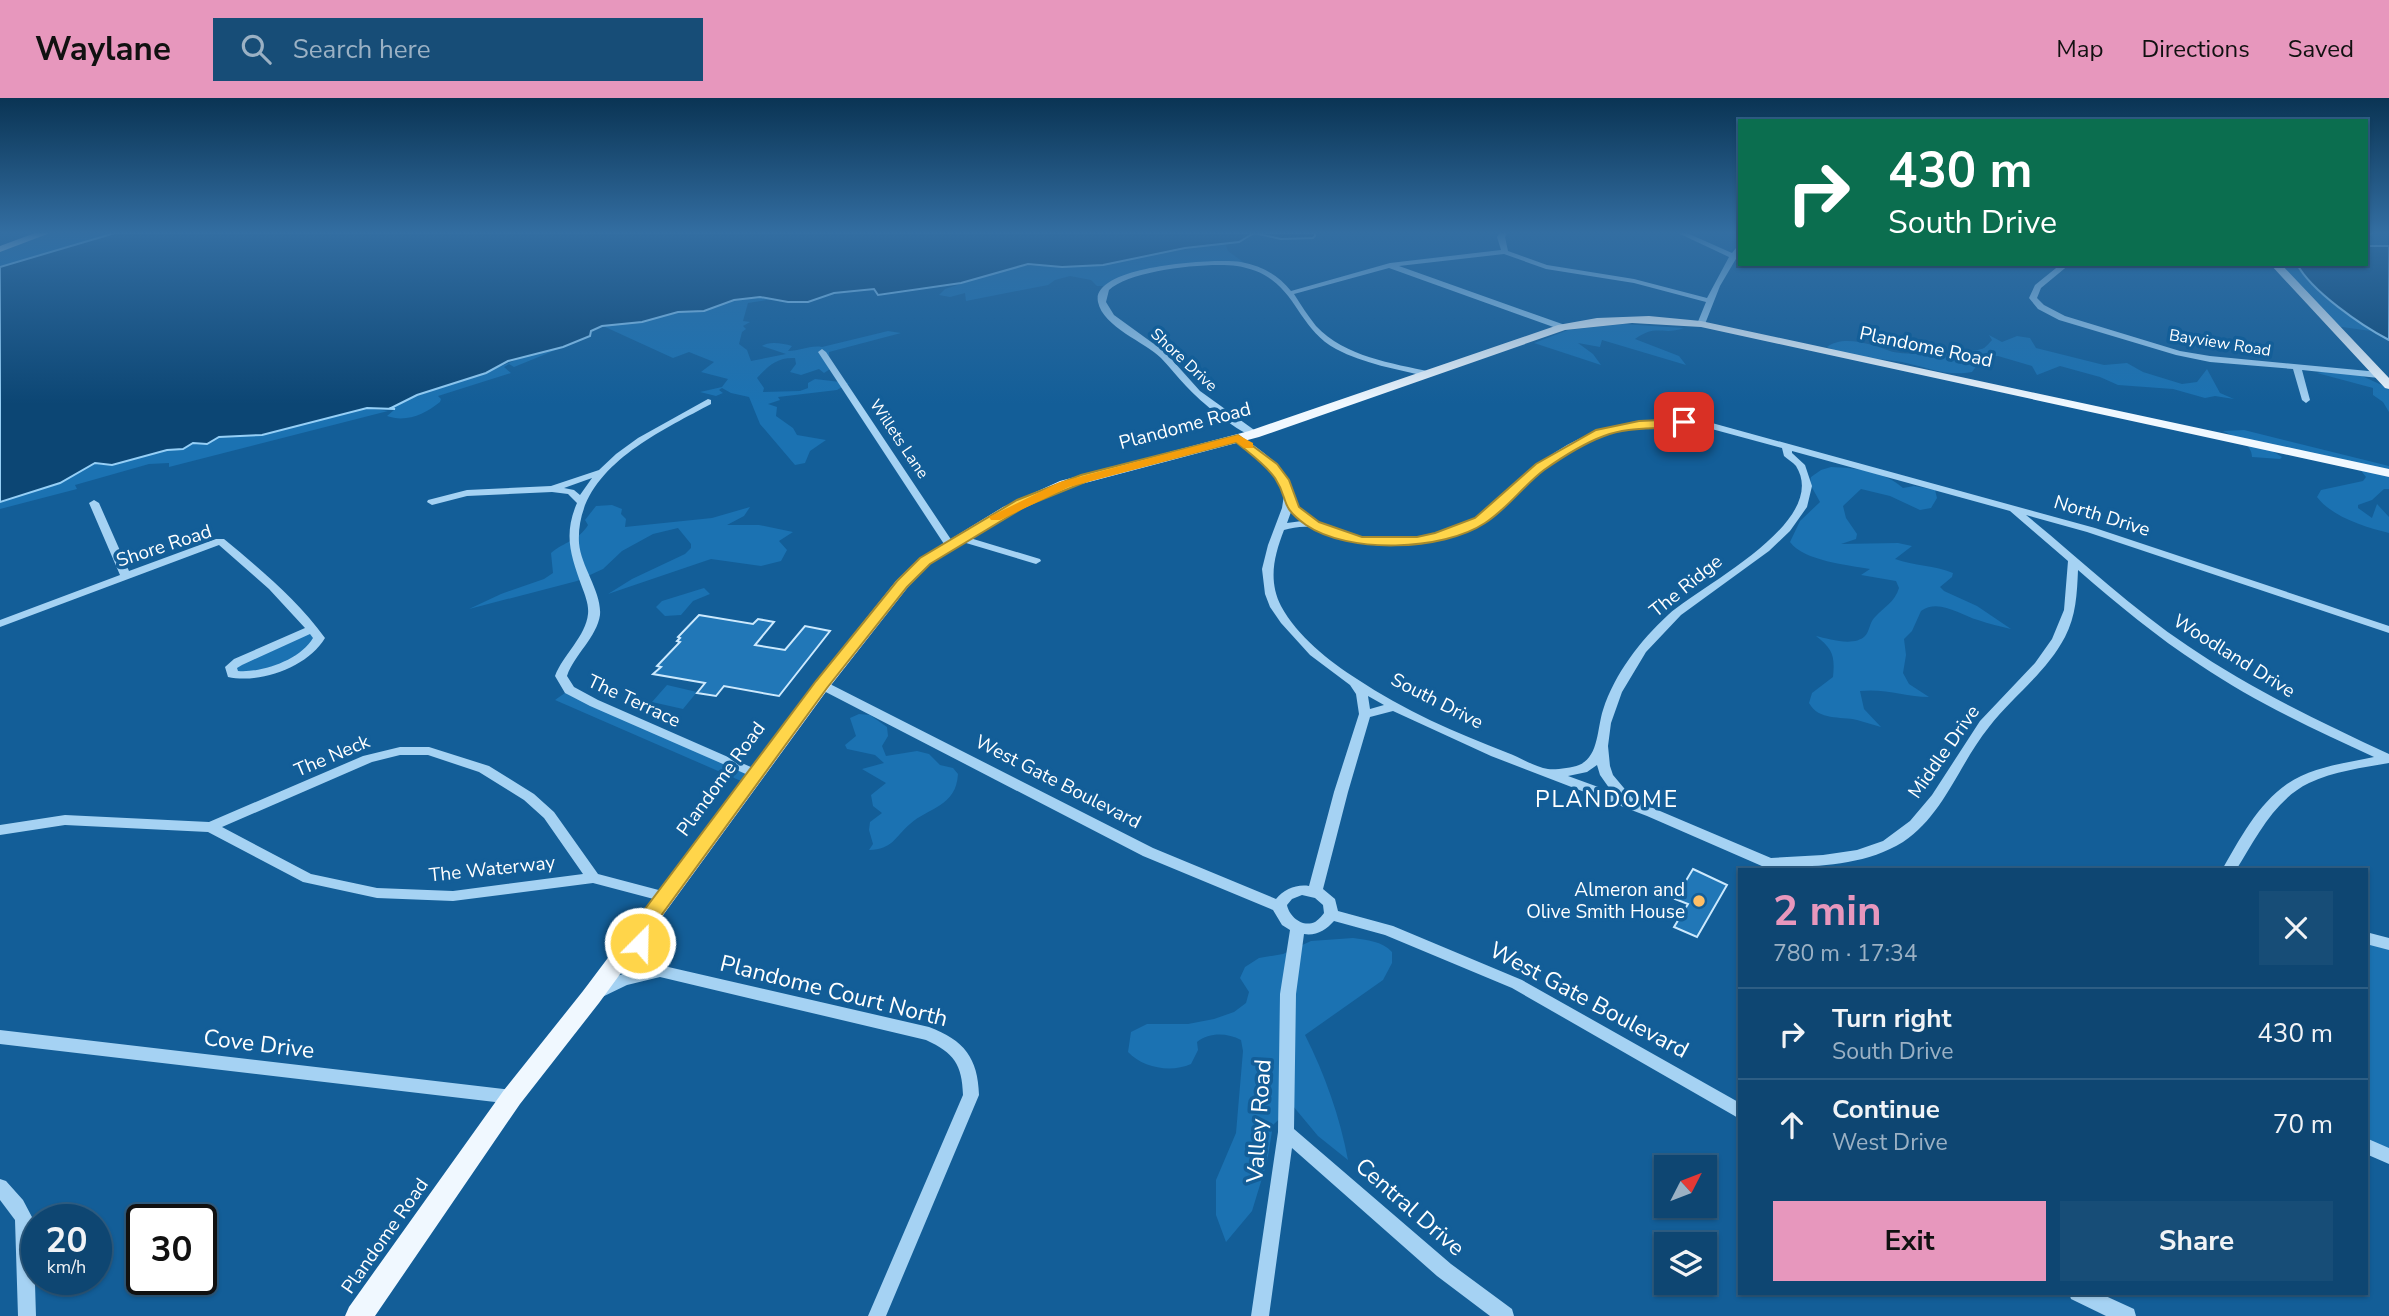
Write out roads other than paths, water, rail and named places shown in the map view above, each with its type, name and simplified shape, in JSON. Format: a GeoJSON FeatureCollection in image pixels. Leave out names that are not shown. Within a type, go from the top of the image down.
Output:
{"type":"FeatureCollection","features":[{"type":"Feature","properties":{"kind":"main road"},"geometry":{"type":"LineString","coordinates":[[2299,290],[2389,385]]}},
{"type":"Feature","properties":{"kind":"main road","name":"Plandome Road"},"geometry":{"type":"LineString","coordinates":[[359,1316],[512,1097],[591,997],[822,685],[902,584],[925,561],[955,541],[1021,503],[1065,484],[1254,434],[1562,327],[1620,319],[1700,324],[2389,473]]}},
{"type":"Feature","properties":{"kind":"street","name":"Shore Drive"},"geometry":{"type":"LineString","coordinates":[[1107,290],[1102,295],[1102,303],[1111,316],[1164,356],[1206,401],[1254,434]]}},
{"type":"Feature","properties":{"kind":"street","name":"Shore Drive"},"geometry":{"type":"LineString","coordinates":[[1287,290],[1315,328],[1335,343],[1377,361],[1428,374]]}},
{"type":"Feature","properties":{"kind":"street"},"geometry":{"type":"LineString","coordinates":[[1291,293],[1302,290]]}},
{"type":"Feature","properties":{"kind":"street"},"geometry":{"type":"LineString","coordinates":[[1459,290],[1562,327]]}},
{"type":"Feature","properties":{"kind":"street"},"geometry":{"type":"LineString","coordinates":[[1668,290],[1710,301]]}},
{"type":"Feature","properties":{"kind":"street"},"geometry":{"type":"LineString","coordinates":[[1700,324],[1716,290]]}},
{"type":"Feature","properties":{"kind":"street","name":"Bayview Road"},"geometry":{"type":"LineString","coordinates":[[2037,290],[2033,298],[2040,307],[2062,318],[2194,356],[2379,375]]}},
{"type":"Feature","properties":{"kind":"street","name":"Willets Lane"},"geometry":{"type":"LineString","coordinates":[[822,352],[955,541]]}},
{"type":"Feature","properties":{"kind":"street"},"geometry":{"type":"LineString","coordinates":[[2297,368],[2306,400]]}},
{"type":"Feature","properties":{"kind":"street","name":"The Terrace"},"geometry":{"type":"LineString","coordinates":[[708,402],[647,435],[601,472],[582,502],[574,542],[594,614],[590,626],[565,662],[561,676],[569,690],[594,703],[755,774]]}},
{"type":"Feature","properties":{"kind":"street","name":"North Drive"},"geometry":{"type":"LineString","coordinates":[[1314,524],[1361,541],[1417,541],[1446,534],[1480,521],[1541,467],[1600,433],[1626,426],[1662,422],[1709,425],[2063,522],[2389,630]]}},
{"type":"Feature","properties":{"kind":"street"},"geometry":{"type":"LineString","coordinates":[[1238,438],[1263,458],[1283,480],[1289,503],[1314,524]]}},
{"type":"Feature","properties":{"kind":"street","name":"The Ridge"},"geometry":{"type":"LineString","coordinates":[[1636,807],[1607,778],[1600,750],[1608,707],[1637,655],[1675,614],[1772,543],[1796,519],[1806,495],[1805,477],[1800,465],[1787,454],[1787,447]]}},
{"type":"Feature","properties":{"kind":"street"},"geometry":{"type":"LineString","coordinates":[[1800,465],[1816,455]]}},
{"type":"Feature","properties":{"kind":"street","name":"The Terrace"},"geometry":{"type":"LineString","coordinates":[[552,489],[601,472]]}},
{"type":"Feature","properties":{"kind":"street","name":"The Terrace"},"geometry":{"type":"LineString","coordinates":[[432,502],[467,493],[552,489],[570,492],[582,502]]}},
{"type":"Feature","properties":{"kind":"street"},"geometry":{"type":"LineString","coordinates":[[94,503],[126,576]]}},
{"type":"Feature","properties":{"kind":"street","name":"South Drive"},"geometry":{"type":"LineString","coordinates":[[1289,503],[1268,555],[1266,576],[1271,597],[1285,621],[1303,640],[1351,679],[1396,706],[1484,749],[1636,807],[1780,868]]}},
{"type":"Feature","properties":{"kind":"street"},"geometry":{"type":"LineString","coordinates":[[2009,506],[2073,562]]}},
{"type":"Feature","properties":{"kind":"street"},"geometry":{"type":"LineString","coordinates":[[2048,538],[2045,531],[2048,525],[2063,522]]}},
{"type":"Feature","properties":{"kind":"street"},"geometry":{"type":"LineString","coordinates":[[1279,528],[1314,524]]}},
{"type":"Feature","properties":{"kind":"street","name":"Shore Road"},"geometry":{"type":"LineString","coordinates":[[0,624],[220,541],[312,629]]}},
{"type":"Feature","properties":{"kind":"street"},"geometry":{"type":"LineString","coordinates":[[955,541],[1035,561]]}},
{"type":"Feature","properties":{"kind":"street","name":"Woodland Drive"},"geometry":{"type":"LineString","coordinates":[[2073,562],[2181,647],[2225,676],[2298,716],[2389,759]]}},
{"type":"Feature","properties":{"kind":"street","name":"Middle Drive"},"geometry":{"type":"LineString","coordinates":[[1769,863],[1845,857],[1883,847],[1903,835],[1925,813],[1982,726],[2056,642],[2065,624],[2070,604],[2073,562]]}},
{"type":"Feature","properties":{"kind":"street"},"geometry":{"type":"LineString","coordinates":[[312,629],[319,638],[317,643],[290,660],[255,675],[239,676],[230,671],[238,662],[312,629]]}},
{"type":"Feature","properties":{"kind":"street"},"geometry":{"type":"LineString","coordinates":[[1315,892],[1365,714],[1362,694],[1351,679]]}},
{"type":"Feature","properties":{"kind":"street","name":"West Gate Boulevard"},"geometry":{"type":"LineString","coordinates":[[822,685],[1148,852],[1279,906]]}},
{"type":"Feature","properties":{"kind":"street"},"geometry":{"type":"LineString","coordinates":[[1365,714],[1396,706]]}},
{"type":"Feature","properties":{"kind":"street"},"geometry":{"type":"LineString","coordinates":[[1543,772],[1584,769],[1595,761],[1600,750]]}},
{"type":"Feature","properties":{"kind":"street","name":"The Neck"},"geometry":{"type":"LineString","coordinates":[[210,827],[368,758],[401,751],[429,751],[484,769],[529,797],[550,815],[593,878]]}},
{"type":"Feature","properties":{"kind":"street"},"geometry":{"type":"LineString","coordinates":[[2231,868],[2259,824],[2284,793],[2315,776],[2389,759]]}},
{"type":"Feature","properties":{"kind":"street","name":"The Waterway"},"geometry":{"type":"LineString","coordinates":[[0,830],[65,820],[210,827],[308,877],[377,893],[453,896],[593,878],[665,897]]}},
{"type":"Feature","properties":{"kind":"street"},"geometry":{"type":"LineString","coordinates":[[1294,891],[1315,892],[1329,903],[1331,915],[1322,925],[1298,928],[1284,919],[1279,906],[1282,900],[1294,891]]}},
{"type":"Feature","properties":{"kind":"street","name":"West Gate Boulevard"},"geometry":{"type":"LineString","coordinates":[[1331,915],[1388,930],[1517,984],[1738,1110]]}},
{"type":"Feature","properties":{"kind":"street","name":"Valley Road"},"geometry":{"type":"LineString","coordinates":[[1260,1316],[1286,1132],[1288,994],[1298,928]]}},
{"type":"Feature","properties":{"kind":"street"},"geometry":{"type":"LineString","coordinates":[[640,930],[644,954],[650,964],[660,971]]}},
{"type":"Feature","properties":{"kind":"street"},"geometry":{"type":"LineString","coordinates":[[2368,939],[2389,944]]}},
{"type":"Feature","properties":{"kind":"street","name":"Plandome Court North"},"geometry":{"type":"LineString","coordinates":[[591,997],[623,980],[660,971],[929,1034],[951,1044],[962,1055],[971,1073],[971,1095],[877,1316]]}},
{"type":"Feature","properties":{"kind":"street","name":"Cove Drive"},"geometry":{"type":"LineString","coordinates":[[0,1037],[512,1097]]}},
{"type":"Feature","properties":{"kind":"street","name":"Central Drive"},"geometry":{"type":"LineString","coordinates":[[1286,1132],[1444,1270],[1505,1316]]}},
{"type":"Feature","properties":{"kind":"street"},"geometry":{"type":"LineString","coordinates":[[2368,1147],[2389,1156]]}},
{"type":"Feature","properties":{"kind":"street"},"geometry":{"type":"LineString","coordinates":[[0,1187],[17,1206],[24,1219],[27,1316]]}},
{"type":"Feature","properties":{"kind":"street"},"geometry":{"type":"LineString","coordinates":[[2082,1295],[2127,1316]]}},
{"type":"Feature","properties":{"kind":"place","name":"Almeron and Olive Smith House"},"geometry":{"type":"Point","coordinates":[1699,901]}},
{"type":"Feature","properties":{"kind":"district","name":"PLANDOME"},"geometry":{"type":"Point","coordinates":[1607,799]}}]}
